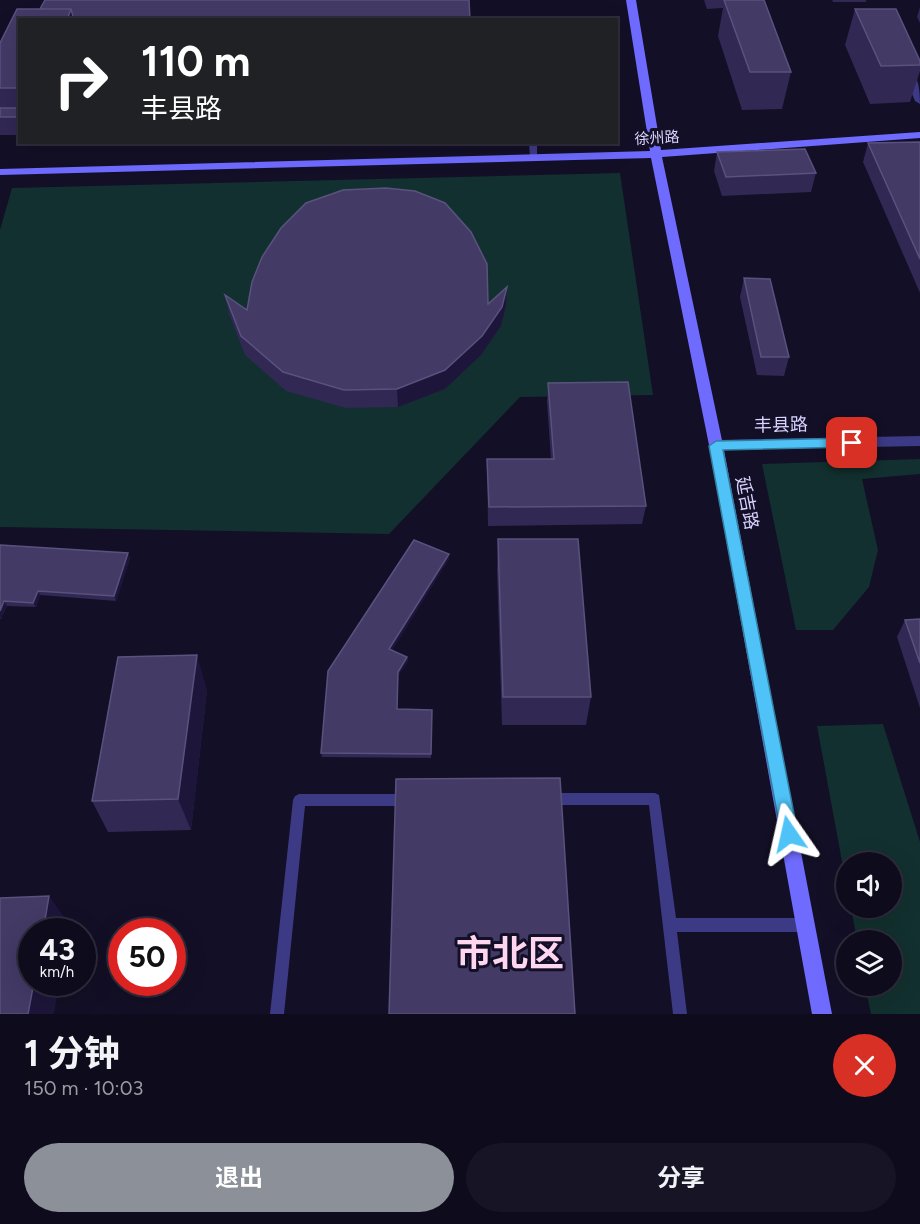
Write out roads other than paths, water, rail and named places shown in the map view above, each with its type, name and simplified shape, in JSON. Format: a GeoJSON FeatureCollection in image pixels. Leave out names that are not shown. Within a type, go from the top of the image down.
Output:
{"type":"FeatureCollection","features":[{"type":"Feature","properties":{"kind":"main road","name":"延吉路"},"geometry":{"type":"LineString","coordinates":[[631,0],[657,154],[716,446],[822,1014]]}},
{"type":"Feature","properties":{"kind":"main road","name":"徐州路"},"geometry":{"type":"LineString","coordinates":[[0,172],[657,154],[920,135]]}},
{"type":"Feature","properties":{"kind":"street"},"geometry":{"type":"LineString","coordinates":[[903,59],[920,101]]}},
{"type":"Feature","properties":{"kind":"street","name":"丰县路"},"geometry":{"type":"LineString","coordinates":[[716,446],[920,441]]}},
{"type":"Feature","properties":{"kind":"lane"},"geometry":{"type":"LineString","coordinates":[[533,144],[534,157]]}},
{"type":"Feature","properties":{"kind":"lane"},"geometry":{"type":"LineString","coordinates":[[536,800],[655,799],[680,1014]]}},
{"type":"Feature","properties":{"kind":"lane"},"geometry":{"type":"LineString","coordinates":[[277,1014],[299,800],[418,800]]}},
{"type":"Feature","properties":{"kind":"lane"},"geometry":{"type":"LineString","coordinates":[[669,925],[806,925]]}},
{"type":"Feature","properties":{"kind":"district","name":"市北区"},"geometry":{"type":"Point","coordinates":[510,953]}}]}
